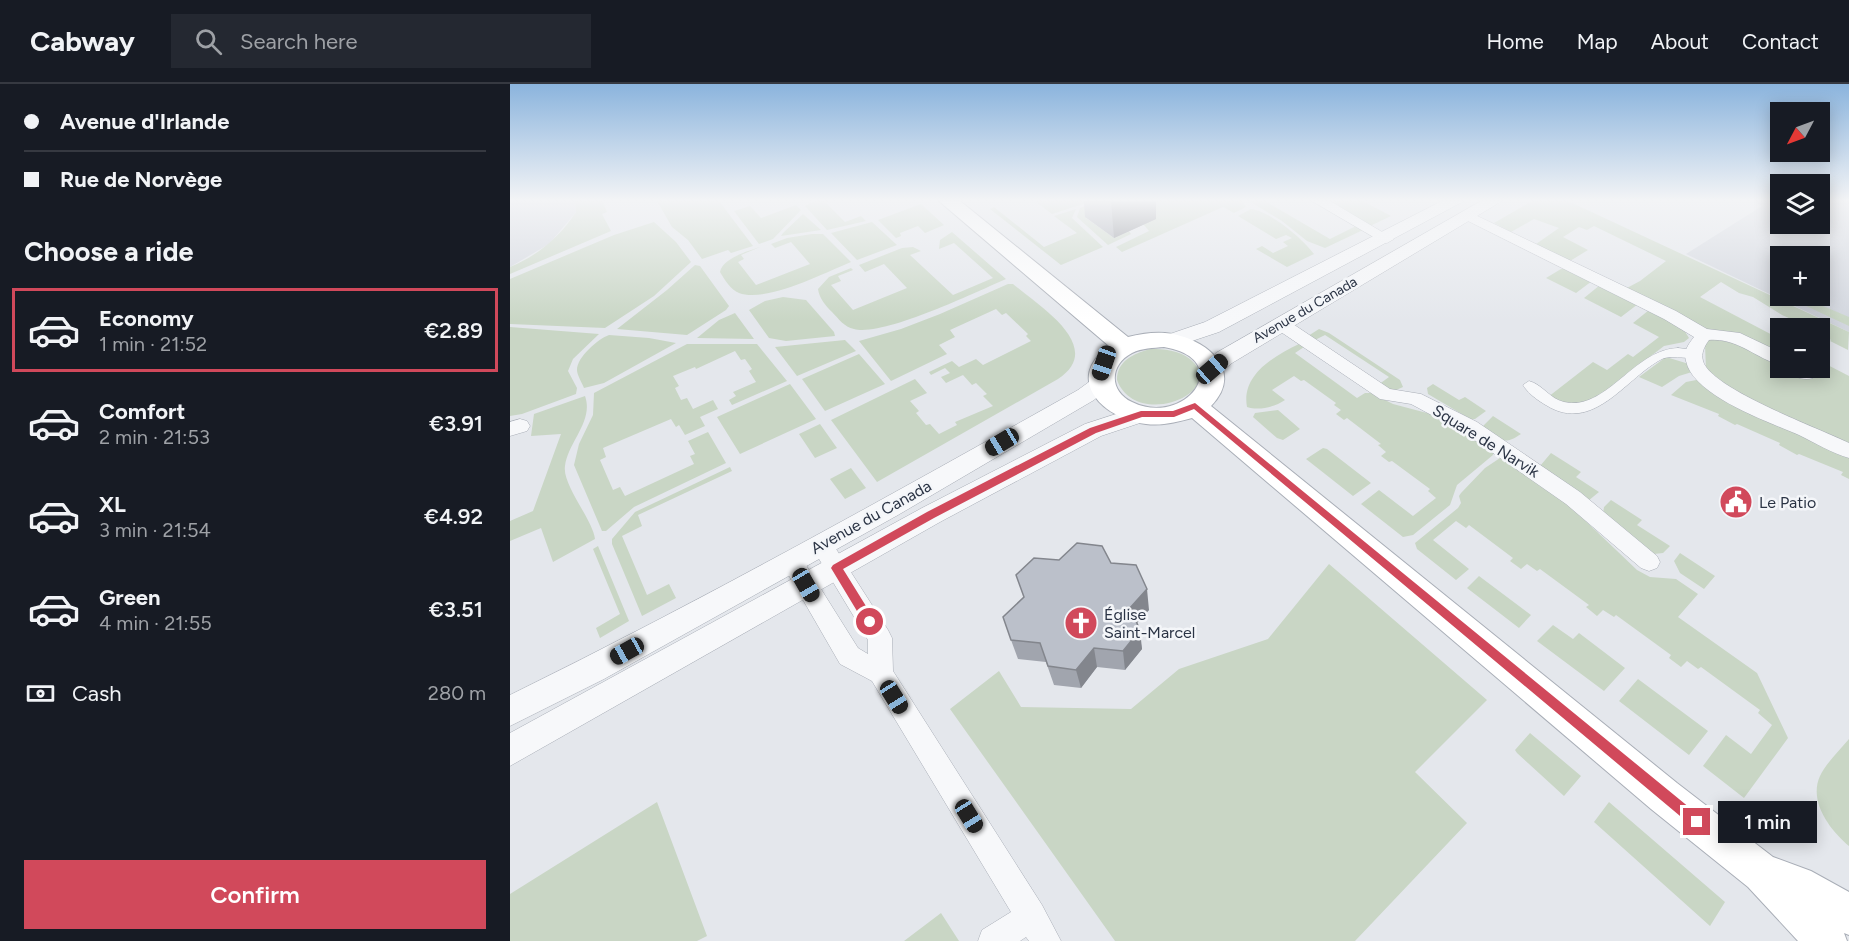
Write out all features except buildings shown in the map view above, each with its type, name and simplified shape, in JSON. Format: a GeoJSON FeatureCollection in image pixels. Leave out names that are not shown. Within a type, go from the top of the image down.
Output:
{"type":"FeatureCollection","features":[{"type":"Feature","properties":{"kind":"main road"},"geometry":{"type":"LineString","coordinates":[[997,241],[1125,346]]}},
{"type":"Feature","properties":{"kind":"main road"},"geometry":{"type":"LineString","coordinates":[[1143,341],[1171,341],[1198,352],[1212,369],[1213,378],[1207,395],[1195,406],[1174,414],[1141,414],[1126,411],[1115,404],[1103,391],[1101,384],[1104,363],[1125,346],[1143,341]]}},
{"type":"Feature","properties":{"kind":"main road"},"geometry":{"type":"LineString","coordinates":[[1195,406],[1664,796],[1762,873],[1826,941]]}},
{"type":"Feature","properties":{"kind":"main road"},"geometry":{"type":"LineString","coordinates":[[1762,873],[1797,885],[1849,915]]}},
{"type":"Feature","properties":{"kind":"street","name":"Avenue du Canada"},"geometry":{"type":"LineString","coordinates":[[1171,341],[1212,327],[1383,241]]}},
{"type":"Feature","properties":{"kind":"street","name":"Avenue du Canada"},"geometry":{"type":"LineString","coordinates":[[1212,369],[1224,358],[1412,241]]}},
{"type":"Feature","properties":{"kind":"street"},"geometry":{"type":"LineString","coordinates":[[1525,241],[1670,315],[1704,335],[1721,334],[1737,337],[1770,354]]}},
{"type":"Feature","properties":{"kind":"street","name":"Square de Narvik"},"geometry":{"type":"LineString","coordinates":[[1281,324],[1386,394],[1414,398],[1470,427],[1573,498],[1649,562]]}},
{"type":"Feature","properties":{"kind":"street"},"geometry":{"type":"LineString","coordinates":[[1704,335],[1697,341],[1695,362],[1703,377],[1720,391],[1849,450]]}},
{"type":"Feature","properties":{"kind":"street"},"geometry":{"type":"LineString","coordinates":[[1529,386],[1561,408],[1580,409],[1600,401],[1661,354],[1674,352],[1695,354]]}},
{"type":"Feature","properties":{"kind":"street","name":"Avenue du Canada"},"geometry":{"type":"LineString","coordinates":[[510,711],[593,669],[922,489],[1086,395],[1101,384]]}},
{"type":"Feature","properties":{"kind":"street","name":"Avenue du Canada"},"geometry":{"type":"LineString","coordinates":[[510,750],[931,515],[1093,430],[1141,414]]}},
{"type":"Feature","properties":{"kind":"street"},"geometry":{"type":"LineString","coordinates":[[821,544],[880,638],[881,673],[894,697],[1039,928],[993,941]]}},
{"type":"Feature","properties":{"kind":"street"},"geometry":{"type":"LineString","coordinates":[[791,560],[849,656],[881,673]]}},
{"type":"Feature","properties":{"kind":"shaded area"},"geometry":{"type":"Polygon","coordinates":[[[510,241],[552,241],[549,244],[510,267],[510,241]]]}},
{"type":"Feature","properties":{"kind":"shaded area"},"geometry":{"type":"Polygon","coordinates":[[[1707,241],[1849,241],[1849,332],[1830,323],[1830,318],[1820,318],[1795,306],[1830,306],[1830,246],[1770,246],[1770,294],[1686,254],[1707,241]]]}},
{"type":"Feature","properties":{"kind":"green space"},"geometry":{"type":"Polygon","coordinates":[[[550,241],[588,241],[510,274],[510,267],[539,251],[550,241]]]}},
{"type":"Feature","properties":{"kind":"green space"},"geometry":{"type":"Polygon","coordinates":[[[600,241],[675,241],[691,262],[654,296],[605,328],[510,324],[510,279],[600,241]]]}},
{"type":"Feature","properties":{"kind":"green space"},"geometry":{"type":"Polygon","coordinates":[[[689,241],[749,241],[753,246],[731,253],[728,250],[702,259],[689,241]]]}},
{"type":"Feature","properties":{"kind":"green space"},"geometry":{"type":"Polygon","coordinates":[[[779,241],[830,241],[851,262],[795,285],[764,294],[750,295],[733,289],[720,272],[722,267],[731,259],[760,247],[741,255],[744,259],[738,262],[756,285],[810,264],[791,242],[775,248],[771,244],[779,241]]]}},
{"type":"Feature","properties":{"kind":"green space"},"geometry":{"type":"Polygon","coordinates":[[[839,241],[893,241],[897,245],[857,260],[839,241]]]}},
{"type":"Feature","properties":{"kind":"green space"},"geometry":{"type":"Polygon","coordinates":[[[940,241],[962,241],[1006,279],[930,312],[868,330],[854,329],[844,325],[821,299],[818,289],[829,277],[851,268],[853,270],[838,276],[841,281],[831,285],[853,310],[907,288],[884,264],[865,272],[859,265],[902,248],[913,247],[921,251],[910,255],[953,295],[993,278],[954,243],[939,249],[940,241]]]}},
{"type":"Feature","properties":{"kind":"green space"},"geometry":{"type":"Polygon","coordinates":[[[1031,241],[1036,241],[1044,247],[1058,241],[1097,241],[1103,247],[1061,265],[1031,241]]]}},
{"type":"Feature","properties":{"kind":"green space"},"geometry":{"type":"Polygon","coordinates":[[[1104,241],[1116,241],[1108,245],[1104,241]]]}},
{"type":"Feature","properties":{"kind":"green space"},"geometry":{"type":"Polygon","coordinates":[[[1128,241],[1147,241],[1122,252],[1116,247],[1128,241]]]}},
{"type":"Feature","properties":{"kind":"green space"},"geometry":{"type":"Polygon","coordinates":[[[1302,241],[1314,254],[1287,267],[1256,249],[1262,246],[1273,253],[1288,246],[1283,242],[1302,241]]]}},
{"type":"Feature","properties":{"kind":"green space"},"geometry":{"type":"Polygon","coordinates":[[[1307,241],[1340,241],[1325,248],[1307,241]]]}},
{"type":"Feature","properties":{"kind":"green space"},"geometry":{"type":"Polygon","coordinates":[[[1540,241],[1571,241],[1588,250],[1570,261],[1536,244],[1540,241]]]}},
{"type":"Feature","properties":{"kind":"green space"},"geometry":{"type":"Polygon","coordinates":[[[1625,241],[1654,241],[1770,295],[1770,306],[1793,306],[1819,318],[1789,318],[1721,282],[1700,297],[1770,334],[1770,378],[1830,378],[1830,366],[1849,376],[1849,479],[1841,475],[1843,472],[1797,455],[1779,445],[1780,443],[1735,425],[1718,416],[1719,414],[1671,395],[1686,382],[1712,377],[1706,369],[1705,345],[1693,322],[1625,289],[1640,281],[1666,261],[1625,241]]]}},
{"type":"Feature","properties":{"kind":"green space"},"geometry":{"type":"Polygon","coordinates":[[[695,265],[700,266],[729,306],[726,310],[687,335],[617,329],[667,290],[695,265]]]}},
{"type":"Feature","properties":{"kind":"green space"},"geometry":{"type":"Polygon","coordinates":[[[1561,269],[1566,269],[1592,281],[1576,293],[1546,278],[1561,269]]]}},
{"type":"Feature","properties":{"kind":"green space"},"geometry":{"type":"Polygon","coordinates":[[[1008,284],[1013,284],[1063,327],[1072,340],[1075,354],[1071,367],[1058,379],[877,482],[831,420],[915,379],[927,393],[910,401],[919,411],[916,413],[926,425],[930,424],[939,434],[957,425],[955,422],[993,406],[983,396],[987,394],[976,383],[972,385],[963,375],[946,383],[941,377],[950,373],[945,368],[931,375],[929,372],[952,361],[959,367],[976,359],[983,365],[1031,341],[1026,336],[1028,334],[1006,313],[1002,315],[996,309],[950,330],[955,337],[939,345],[947,354],[891,381],[859,341],[901,329],[1008,284]]]}},
{"type":"Feature","properties":{"kind":"green space"},"geometry":{"type":"Polygon","coordinates":[[[1600,285],[1638,304],[1621,317],[1584,298],[1600,285]]]}},
{"type":"Feature","properties":{"kind":"green space"},"geometry":{"type":"Polygon","coordinates":[[[783,297],[806,300],[835,336],[786,341],[769,338],[749,310],[765,301],[783,297]]]}},
{"type":"Feature","properties":{"kind":"green space"},"geometry":{"type":"Polygon","coordinates":[[[1806,306],[1823,306],[1849,317],[1849,326],[1806,306]]]}},
{"type":"Feature","properties":{"kind":"green space"},"geometry":{"type":"Polygon","coordinates":[[[1649,310],[1684,330],[1689,338],[1684,342],[1664,346],[1591,402],[1577,407],[1548,397],[1593,362],[1607,370],[1628,354],[1633,357],[1659,337],[1633,323],[1649,310]]]}},
{"type":"Feature","properties":{"kind":"green space"},"geometry":{"type":"Polygon","coordinates":[[[735,313],[754,339],[697,338],[719,320],[735,313]]]}},
{"type":"Feature","properties":{"kind":"green space"},"geometry":{"type":"Polygon","coordinates":[[[1830,323],[1849,332],[1848,350],[1830,341],[1830,323]]]}},
{"type":"Feature","properties":{"kind":"green space"},"geometry":{"type":"Polygon","coordinates":[[[510,327],[599,334],[573,359],[568,371],[577,388],[576,394],[522,414],[510,416],[510,327]]]}},
{"type":"Feature","properties":{"kind":"green space"},"geometry":{"type":"Polygon","coordinates":[[[1319,329],[1329,333],[1400,380],[1403,387],[1394,391],[1378,385],[1389,377],[1325,335],[1315,340],[1308,336],[1319,329]]]}},
{"type":"Feature","properties":{"kind":"green space"},"geometry":{"type":"Polygon","coordinates":[[[609,335],[676,343],[604,383],[584,388],[577,372],[580,360],[599,340],[609,335]]]}},
{"type":"Feature","properties":{"kind":"green space"},"geometry":{"type":"Polygon","coordinates":[[[845,340],[856,351],[797,376],[775,347],[845,340]]]}},
{"type":"Feature","properties":{"kind":"green space"},"geometry":{"type":"Polygon","coordinates":[[[687,344],[757,344],[787,381],[732,405],[729,400],[736,396],[733,392],[756,382],[749,371],[752,369],[745,359],[741,360],[735,351],[696,369],[695,367],[673,376],[679,386],[675,388],[681,400],[687,398],[693,409],[713,400],[718,409],[700,417],[705,426],[685,435],[679,425],[676,427],[671,419],[603,448],[606,457],[600,460],[613,490],[620,487],[625,496],[694,464],[690,456],[695,454],[688,441],[708,432],[726,463],[634,507],[606,531],[602,531],[574,465],[579,444],[593,415],[594,393],[687,344]]]}},
{"type":"Feature","properties":{"kind":"green space"},"geometry":{"type":"Polygon","coordinates":[[[1299,344],[1304,347],[1295,353],[1357,398],[1365,393],[1371,393],[1393,404],[1442,417],[1494,453],[1493,455],[1457,485],[1450,505],[1413,535],[1403,537],[1361,504],[1379,490],[1413,516],[1436,498],[1428,491],[1430,489],[1392,461],[1389,462],[1381,456],[1386,452],[1378,445],[1381,444],[1347,418],[1344,420],[1336,414],[1341,410],[1334,405],[1336,403],[1304,380],[1301,381],[1294,376],[1272,390],[1285,400],[1267,408],[1247,407],[1246,396],[1254,376],[1279,354],[1299,344]]]}},
{"type":"Feature","properties":{"kind":"green space"},"geometry":{"type":"Polygon","coordinates":[[[1150,349],[1176,352],[1190,359],[1199,371],[1198,383],[1189,394],[1176,401],[1159,404],[1142,403],[1127,395],[1117,380],[1120,368],[1127,359],[1150,349]]]}},
{"type":"Feature","properties":{"kind":"green space"},"geometry":{"type":"Polygon","coordinates":[[[859,354],[885,384],[825,411],[802,379],[859,354]]]}},
{"type":"Feature","properties":{"kind":"green space"},"geometry":{"type":"Polygon","coordinates":[[[1666,357],[1689,364],[1692,372],[1679,376],[1662,387],[1639,377],[1666,357]]]}},
{"type":"Feature","properties":{"kind":"green space"},"geometry":{"type":"Polygon","coordinates":[[[790,384],[816,419],[740,454],[717,417],[790,384]]]}},
{"type":"Feature","properties":{"kind":"green space"},"geometry":{"type":"Polygon","coordinates":[[[1433,384],[1459,400],[1465,397],[1486,411],[1475,419],[1470,419],[1428,394],[1427,388],[1433,384]]]}},
{"type":"Feature","properties":{"kind":"green space"},"geometry":{"type":"Polygon","coordinates":[[[585,396],[586,414],[567,457],[565,474],[595,539],[553,562],[541,528],[510,541],[510,521],[533,511],[561,434],[531,436],[534,414],[585,396]]]}},
{"type":"Feature","properties":{"kind":"green space"},"geometry":{"type":"Polygon","coordinates":[[[1278,410],[1300,429],[1283,440],[1277,438],[1253,417],[1255,413],[1278,410]]]}},
{"type":"Feature","properties":{"kind":"green space"},"geometry":{"type":"Polygon","coordinates":[[[1493,416],[1521,434],[1505,441],[1497,438],[1483,426],[1493,416]]]}},
{"type":"Feature","properties":{"kind":"green space"},"geometry":{"type":"Polygon","coordinates":[[[820,424],[837,448],[815,458],[799,434],[820,424]]]}},
{"type":"Feature","properties":{"kind":"green space"},"geometry":{"type":"Polygon","coordinates":[[[1323,448],[1371,483],[1353,496],[1306,459],[1323,448]]]}},
{"type":"Feature","properties":{"kind":"green space"},"geometry":{"type":"Polygon","coordinates":[[[1551,453],[1581,472],[1576,477],[1599,492],[1588,501],[1540,466],[1551,453]]]}},
{"type":"Feature","properties":{"kind":"green space"},"geometry":{"type":"Polygon","coordinates":[[[1500,458],[1571,507],[1637,570],[1650,577],[1676,579],[1698,594],[1678,617],[1757,673],[1788,738],[1744,798],[1703,766],[1726,735],[1751,754],[1772,725],[1758,713],[1760,710],[1701,667],[1698,669],[1687,661],[1681,667],[1669,658],[1671,655],[1616,615],[1614,617],[1603,610],[1597,616],[1586,607],[1589,605],[1540,569],[1537,571],[1527,564],[1521,569],[1510,561],[1513,558],[1469,525],[1466,528],[1456,521],[1433,540],[1469,569],[1456,580],[1417,549],[1415,543],[1458,508],[1461,503],[1459,496],[1461,493],[1485,468],[1500,458]]]}},
{"type":"Feature","properties":{"kind":"green space"},"geometry":{"type":"Polygon","coordinates":[[[730,467],[732,471],[638,515],[642,526],[622,536],[647,595],[669,584],[676,598],[642,616],[612,544],[612,539],[635,512],[730,467]]]}},
{"type":"Feature","properties":{"kind":"green space"},"geometry":{"type":"Polygon","coordinates":[[[851,468],[866,488],[845,499],[830,479],[851,468]]]}},
{"type":"Feature","properties":{"kind":"green space"},"geometry":{"type":"Polygon","coordinates":[[[1611,500],[1642,520],[1637,525],[1670,546],[1663,553],[1654,554],[1603,513],[1604,507],[1611,500]]]}},
{"type":"Feature","properties":{"kind":"green space"},"geometry":{"type":"Polygon","coordinates":[[[598,546],[629,621],[600,638],[596,628],[620,614],[593,549],[598,546]]]}},
{"type":"Feature","properties":{"kind":"green space"},"geometry":{"type":"Polygon","coordinates":[[[1680,553],[1715,576],[1704,589],[1680,573],[1674,561],[1680,553]]]}},
{"type":"Feature","properties":{"kind":"green space"},"geometry":{"type":"Polygon","coordinates":[[[1329,564],[1487,700],[1415,772],[1467,823],[1355,941],[1115,941],[950,709],[999,671],[1021,707],[1131,709],[1179,669],[1268,639],[1329,564]]]}},
{"type":"Feature","properties":{"kind":"green space"},"geometry":{"type":"Polygon","coordinates":[[[1479,576],[1531,615],[1519,628],[1467,588],[1479,576]]]}},
{"type":"Feature","properties":{"kind":"green space"},"geometry":{"type":"Polygon","coordinates":[[[1553,625],[1573,639],[1579,633],[1625,668],[1604,691],[1537,641],[1553,625]]]}},
{"type":"Feature","properties":{"kind":"green space"},"geometry":{"type":"Polygon","coordinates":[[[1638,679],[1708,731],[1689,755],[1619,701],[1638,679]]]}},
{"type":"Feature","properties":{"kind":"green space"},"geometry":{"type":"Polygon","coordinates":[[[1530,733],[1581,776],[1564,796],[1515,750],[1530,733]]]}},
{"type":"Feature","properties":{"kind":"green space"},"geometry":{"type":"Polygon","coordinates":[[[1849,739],[1849,846],[1823,815],[1819,806],[1817,786],[1829,761],[1849,739]]]}},
{"type":"Feature","properties":{"kind":"green space"},"geometry":{"type":"Polygon","coordinates":[[[657,802],[707,936],[697,941],[510,941],[510,894],[657,802]]]}},
{"type":"Feature","properties":{"kind":"green space"},"geometry":{"type":"Polygon","coordinates":[[[1609,802],[1725,902],[1710,926],[1594,822],[1609,802]]]}},
{"type":"Feature","properties":{"kind":"green space"},"geometry":{"type":"Polygon","coordinates":[[[941,913],[959,941],[904,941],[941,913]]]}},
{"type":"Feature","properties":{"kind":"place","name":"Le Patio"},"geometry":{"type":"Point","coordinates":[1736,502]}},
{"type":"Feature","properties":{"kind":"place","name":"Église Saint-Marcel"},"geometry":{"type":"Point","coordinates":[1081,623]}},
{"type":"Feature","properties":{"kind":"route"},"geometry":{"type":"LineString","coordinates":[[870,622],[837,568],[931,515],[1093,430],[1141,414],[1174,414],[1195,406],[1697,822]]}}]}
